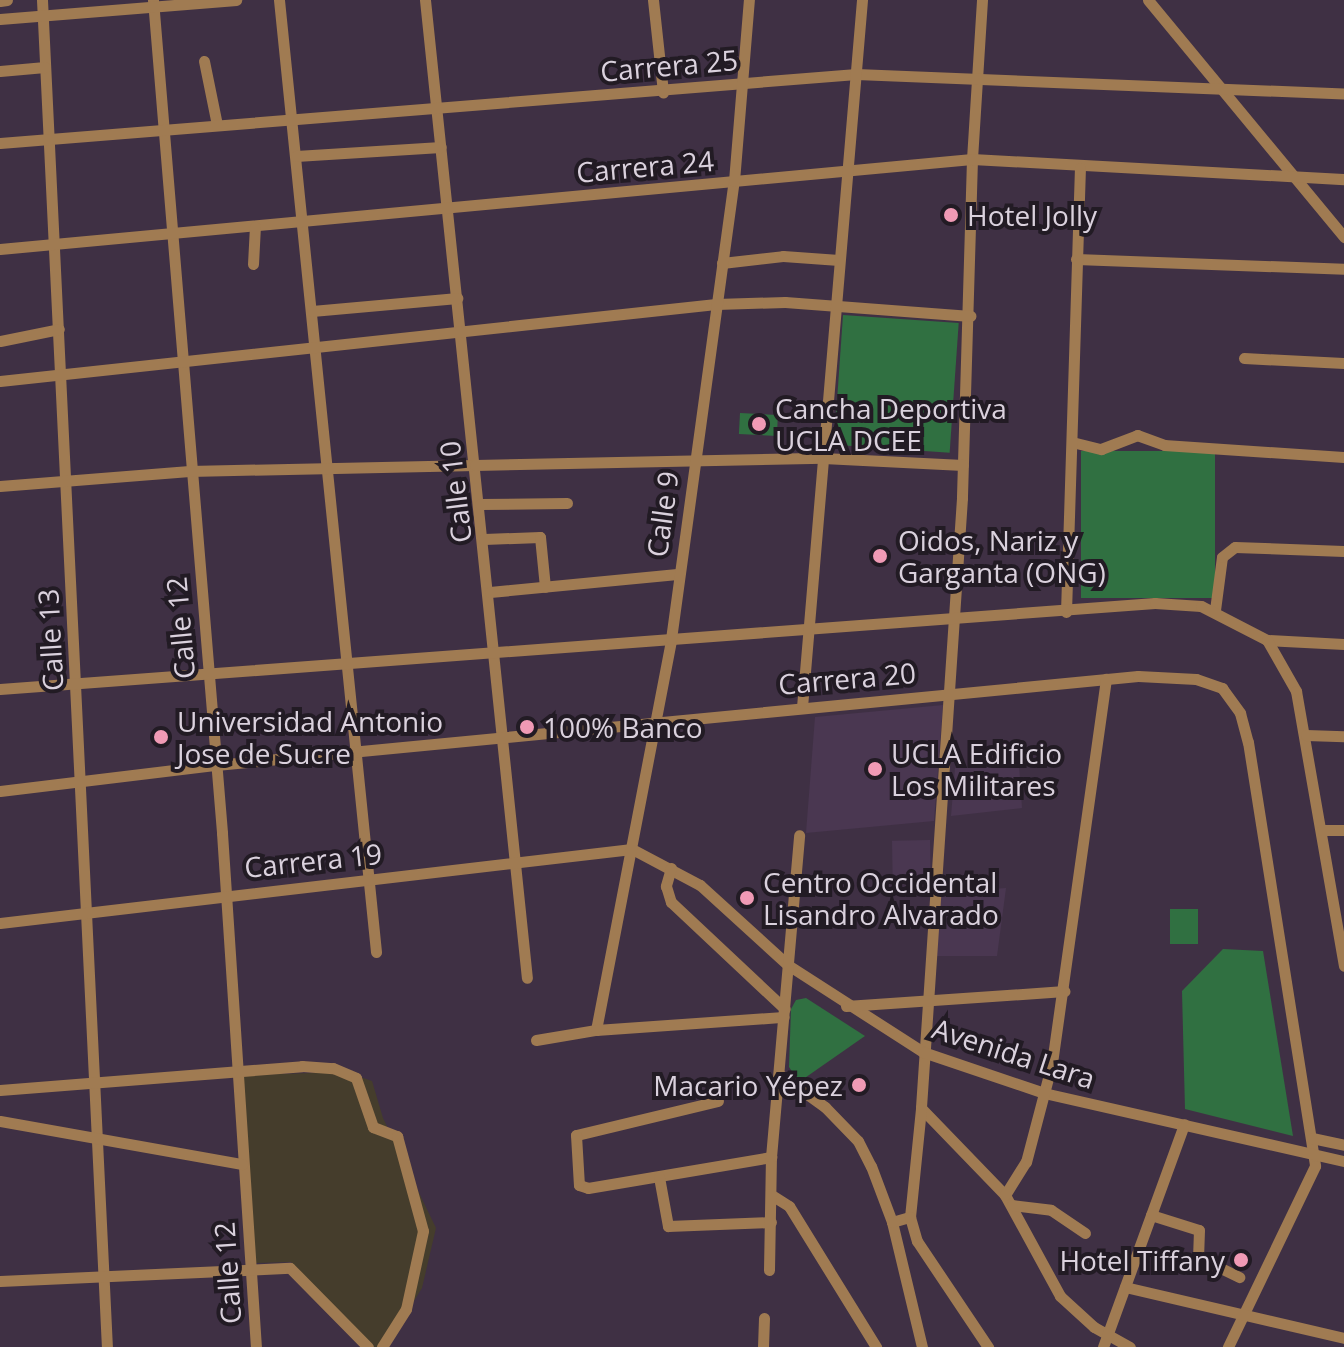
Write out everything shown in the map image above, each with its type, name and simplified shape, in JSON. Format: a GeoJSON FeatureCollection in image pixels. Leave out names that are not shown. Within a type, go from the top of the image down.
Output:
{"type":"FeatureCollection","features":[{"type":"Feature","properties":{"kind":"street"},"geometry":{"type":"LineString","coordinates":[[0,1],[7,0]]}},
{"type":"Feature","properties":{"kind":"street","name":"Calle 13"},"geometry":{"type":"LineString","coordinates":[[42,0],[76,685],[93,1138],[107,1347]]}},
{"type":"Feature","properties":{"kind":"street"},"geometry":{"type":"LineString","coordinates":[[0,19],[153,3],[236,0]]}},
{"type":"Feature","properties":{"kind":"street"},"geometry":{"type":"LineString","coordinates":[[279,0],[376,952]]}},
{"type":"Feature","properties":{"kind":"street","name":"Calle 10"},"geometry":{"type":"LineString","coordinates":[[425,0],[490,592],[527,978]]}},
{"type":"Feature","properties":{"kind":"street"},"geometry":{"type":"LineString","coordinates":[[653,0],[663,92]]}},
{"type":"Feature","properties":{"kind":"street","name":"Calle 9"},"geometry":{"type":"LineString","coordinates":[[596,1030],[671,639],[677,574],[734,181],[749,0]]}},
{"type":"Feature","properties":{"kind":"street"},"geometry":{"type":"LineString","coordinates":[[802,707],[806,631],[862,0]]}},
{"type":"Feature","properties":{"kind":"street"},"geometry":{"type":"LineString","coordinates":[[982,0],[972,159],[970,316],[955,620],[921,1108],[910,1217],[917,1241],[988,1347]]}},
{"type":"Feature","properties":{"kind":"street"},"geometry":{"type":"LineString","coordinates":[[1148,0],[1227,90],[1344,237]]}},
{"type":"Feature","properties":{"kind":"street","name":"Calle 12"},"geometry":{"type":"LineString","coordinates":[[153,3],[226,894],[235,1072],[256,1347]]}},
{"type":"Feature","properties":{"kind":"street"},"geometry":{"type":"LineString","coordinates":[[204,61],[217,125]]}},
{"type":"Feature","properties":{"kind":"street"},"geometry":{"type":"LineString","coordinates":[[0,71],[45,67]]}},
{"type":"Feature","properties":{"kind":"street","name":"Carrera 25"},"geometry":{"type":"LineString","coordinates":[[0,143],[663,92],[742,82],[856,74],[1344,94]]}},
{"type":"Feature","properties":{"kind":"street"},"geometry":{"type":"LineString","coordinates":[[296,156],[441,147]]}},
{"type":"Feature","properties":{"kind":"street","name":"Carrera 24"},"geometry":{"type":"LineString","coordinates":[[0,249],[972,159],[1080,168],[1344,179]]}},
{"type":"Feature","properties":{"kind":"street"},"geometry":{"type":"LineString","coordinates":[[1066,612],[1080,168]]}},
{"type":"Feature","properties":{"kind":"street"},"geometry":{"type":"LineString","coordinates":[[253,264],[255,227]]}},
{"type":"Feature","properties":{"kind":"street"},"geometry":{"type":"LineString","coordinates":[[722,263],[783,256],[839,260]]}},
{"type":"Feature","properties":{"kind":"street"},"geometry":{"type":"LineString","coordinates":[[1076,259],[1344,269]]}},
{"type":"Feature","properties":{"kind":"street"},"geometry":{"type":"LineString","coordinates":[[312,311],[457,298]]}},
{"type":"Feature","properties":{"kind":"street"},"geometry":{"type":"LineString","coordinates":[[0,381],[716,304],[834,306],[970,316]]}},
{"type":"Feature","properties":{"kind":"street"},"geometry":{"type":"LineString","coordinates":[[0,341],[59,329]]}},
{"type":"Feature","properties":{"kind":"street"},"geometry":{"type":"LineString","coordinates":[[1244,358],[1344,363]]}},
{"type":"Feature","properties":{"kind":"street"},"geometry":{"type":"LineString","coordinates":[[1072,442],[1101,449],[1137,435],[1164,445],[1344,457]]}},
{"type":"Feature","properties":{"kind":"street"},"geometry":{"type":"LineString","coordinates":[[0,486],[189,471],[326,468],[823,458],[963,465]]}},
{"type":"Feature","properties":{"kind":"street"},"geometry":{"type":"LineString","coordinates":[[480,504],[567,503]]}},
{"type":"Feature","properties":{"kind":"street"},"geometry":{"type":"LineString","coordinates":[[484,539],[540,537],[545,587]]}},
{"type":"Feature","properties":{"kind":"street"},"geometry":{"type":"LineString","coordinates":[[1215,610],[1222,557],[1235,547],[1344,551]]}},
{"type":"Feature","properties":{"kind":"street"},"geometry":{"type":"LineString","coordinates":[[490,592],[677,574]]}},
{"type":"Feature","properties":{"kind":"street"},"geometry":{"type":"LineString","coordinates":[[0,689],[208,676],[348,662],[1066,612],[1155,603],[1215,610],[1267,640],[1344,644]]}},
{"type":"Feature","properties":{"kind":"street"},"geometry":{"type":"LineString","coordinates":[[1267,640],[1296,691],[1341,923],[1344,966]]}},
{"type":"Feature","properties":{"kind":"street","name":"Carrera 20"},"geometry":{"type":"LineString","coordinates":[[0,791],[216,765],[950,693],[1163,674],[1196,679],[1222,688],[1240,713],[1314,1155]]}},
{"type":"Feature","properties":{"kind":"street"},"geometry":{"type":"LineString","coordinates":[[1009,1200],[1026,1162],[1044,1093],[1064,991],[1106,679]]}},
{"type":"Feature","properties":{"kind":"street"},"geometry":{"type":"LineString","coordinates":[[1306,735],[1344,736]]}},
{"type":"Feature","properties":{"kind":"street"},"geometry":{"type":"LineString","coordinates":[[1322,830],[1344,830]]}},
{"type":"Feature","properties":{"kind":"street"},"geometry":{"type":"LineString","coordinates":[[769,1270],[773,1196],[771,1157],[782,1076],[784,1013],[799,835]]}},
{"type":"Feature","properties":{"kind":"street","name":"Carrera 19"},"geometry":{"type":"LineString","coordinates":[[0,923],[226,894],[632,849]]}},
{"type":"Feature","properties":{"kind":"street","name":"Avenida Lara"},"geometry":{"type":"LineString","coordinates":[[632,849],[700,885],[788,965],[846,1006],[923,1052],[1044,1093],[1344,1161]]}},
{"type":"Feature","properties":{"kind":"street"},"geometry":{"type":"LineString","coordinates":[[671,868],[666,886],[671,902],[784,1013]]}},
{"type":"Feature","properties":{"kind":"street"},"geometry":{"type":"LineString","coordinates":[[846,1006],[1064,991]]}},
{"type":"Feature","properties":{"kind":"street"},"geometry":{"type":"LineString","coordinates":[[536,1040],[596,1030],[784,1013]]}},
{"type":"Feature","properties":{"kind":"street"},"geometry":{"type":"LineString","coordinates":[[0,1090],[302,1066],[346,1072],[363,1089],[373,1127],[397,1136],[423,1246],[406,1309],[382,1347]]}},
{"type":"Feature","properties":{"kind":"street"},"geometry":{"type":"LineString","coordinates":[[782,1076],[825,1107],[858,1141],[892,1222],[922,1347]]}},
{"type":"Feature","properties":{"kind":"street"},"geometry":{"type":"LineString","coordinates":[[718,1101],[576,1135],[582,1188],[771,1157]]}},
{"type":"Feature","properties":{"kind":"street"},"geometry":{"type":"LineString","coordinates":[[921,1108],[1009,1200],[1060,1296],[1105,1341],[1130,1347]]}},
{"type":"Feature","properties":{"kind":"street"},"geometry":{"type":"LineString","coordinates":[[0,1121],[242,1164]]}},
{"type":"Feature","properties":{"kind":"street"},"geometry":{"type":"LineString","coordinates":[[1105,1341],[1184,1124]]}},
{"type":"Feature","properties":{"kind":"street"},"geometry":{"type":"LineString","coordinates":[[1312,1138],[1344,1145]]}},
{"type":"Feature","properties":{"kind":"street"},"geometry":{"type":"LineString","coordinates":[[1228,1347],[1315,1166],[1314,1155]]}},
{"type":"Feature","properties":{"kind":"street"},"geometry":{"type":"LineString","coordinates":[[659,1177],[668,1226],[771,1222]]}},
{"type":"Feature","properties":{"kind":"street"},"geometry":{"type":"LineString","coordinates":[[773,1196],[789,1206],[876,1347]]}},
{"type":"Feature","properties":{"kind":"street"},"geometry":{"type":"LineString","coordinates":[[1009,1200],[1051,1210],[1085,1233]]}},
{"type":"Feature","properties":{"kind":"street"},"geometry":{"type":"LineString","coordinates":[[1151,1215],[1199,1230],[1198,1257],[1239,1277]]}},
{"type":"Feature","properties":{"kind":"street"},"geometry":{"type":"LineString","coordinates":[[892,1222],[910,1217]]}},
{"type":"Feature","properties":{"kind":"street"},"geometry":{"type":"LineString","coordinates":[[0,1281],[102,1279],[290,1268],[368,1347]]}},
{"type":"Feature","properties":{"kind":"street"},"geometry":{"type":"LineString","coordinates":[[1125,1287],[1344,1338]]}},
{"type":"Feature","properties":{"kind":"street"},"geometry":{"type":"LineString","coordinates":[[763,1347],[764,1318]]}},
{"type":"Feature","properties":{"kind":"shaded area","name":"UCLA Edificio Los Militares"},"geometry":{"type":"Polygon","coordinates":[[[943,705],[934,821],[806,833],[815,717],[943,705]]]}},
{"type":"Feature","properties":{"kind":"shaded area"},"geometry":{"type":"Polygon","coordinates":[[[1019,764],[1022,808],[951,816],[955,768],[1019,764]]]}},
{"type":"Feature","properties":{"kind":"shaded area"},"geometry":{"type":"Polygon","coordinates":[[[930,840],[931,879],[893,880],[892,841],[930,840]]]}},
{"type":"Feature","properties":{"kind":"shaded area"},"geometry":{"type":"Polygon","coordinates":[[[1006,888],[997,956],[933,956],[939,893],[1006,888]]]}},
{"type":"Feature","properties":{"kind":"shaded area"},"geometry":{"type":"Polygon","coordinates":[[[346,1072],[372,1081],[383,1118],[436,1228],[422,1288],[386,1347],[369,1347],[291,1262],[256,1263],[241,1075],[346,1072]]]}},
{"type":"Feature","properties":{"kind":"green space"},"geometry":{"type":"Polygon","coordinates":[[[843,315],[959,323],[950,453],[834,445],[843,315]]]}},
{"type":"Feature","properties":{"kind":"green space","name":"Cancha Deportiva UCLA DCEE"},"geometry":{"type":"Polygon","coordinates":[[[740,413],[778,415],[777,436],[739,434],[740,413]]]}},
{"type":"Feature","properties":{"kind":"green space"},"geometry":{"type":"Polygon","coordinates":[[[1081,451],[1215,451],[1215,598],[1081,598],[1081,451]]]}},
{"type":"Feature","properties":{"kind":"green space"},"geometry":{"type":"Polygon","coordinates":[[[1170,909],[1198,909],[1198,944],[1170,944],[1170,909]]]}},
{"type":"Feature","properties":{"kind":"green space"},"geometry":{"type":"Polygon","coordinates":[[[1223,949],[1263,951],[1293,1136],[1185,1109],[1182,991],[1223,949]]]}},
{"type":"Feature","properties":{"kind":"green space"},"geometry":{"type":"Polygon","coordinates":[[[806,998],[865,1036],[799,1082],[789,1067],[791,1009],[796,1000],[806,998]]]}},
{"type":"Feature","properties":{"kind":"place","name":"Hotel Jolly"},"geometry":{"type":"Point","coordinates":[951,215]}},
{"type":"Feature","properties":{"kind":"place","name":"Cancha Deportiva UCLA DCEE"},"geometry":{"type":"Point","coordinates":[759,424]}},
{"type":"Feature","properties":{"kind":"place","name":"Oidos, Nariz y Garganta (ONG)"},"geometry":{"type":"Point","coordinates":[880,556]}},
{"type":"Feature","properties":{"kind":"place","name":"100% Banco"},"geometry":{"type":"Point","coordinates":[527,727]}},
{"type":"Feature","properties":{"kind":"place","name":"Universidad Antonio Jose de Sucre"},"geometry":{"type":"Point","coordinates":[161,737]}},
{"type":"Feature","properties":{"kind":"place","name":"UCLA Edificio Los Militares"},"geometry":{"type":"Point","coordinates":[875,769]}},
{"type":"Feature","properties":{"kind":"place","name":"Centro Occidental Lisandro Alvarado"},"geometry":{"type":"Point","coordinates":[747,898]}},
{"type":"Feature","properties":{"kind":"place","name":"Macario Yépez"},"geometry":{"type":"Point","coordinates":[859,1085]}},
{"type":"Feature","properties":{"kind":"place","name":"Hotel Tiffany"},"geometry":{"type":"Point","coordinates":[1241,1260]}}]}
